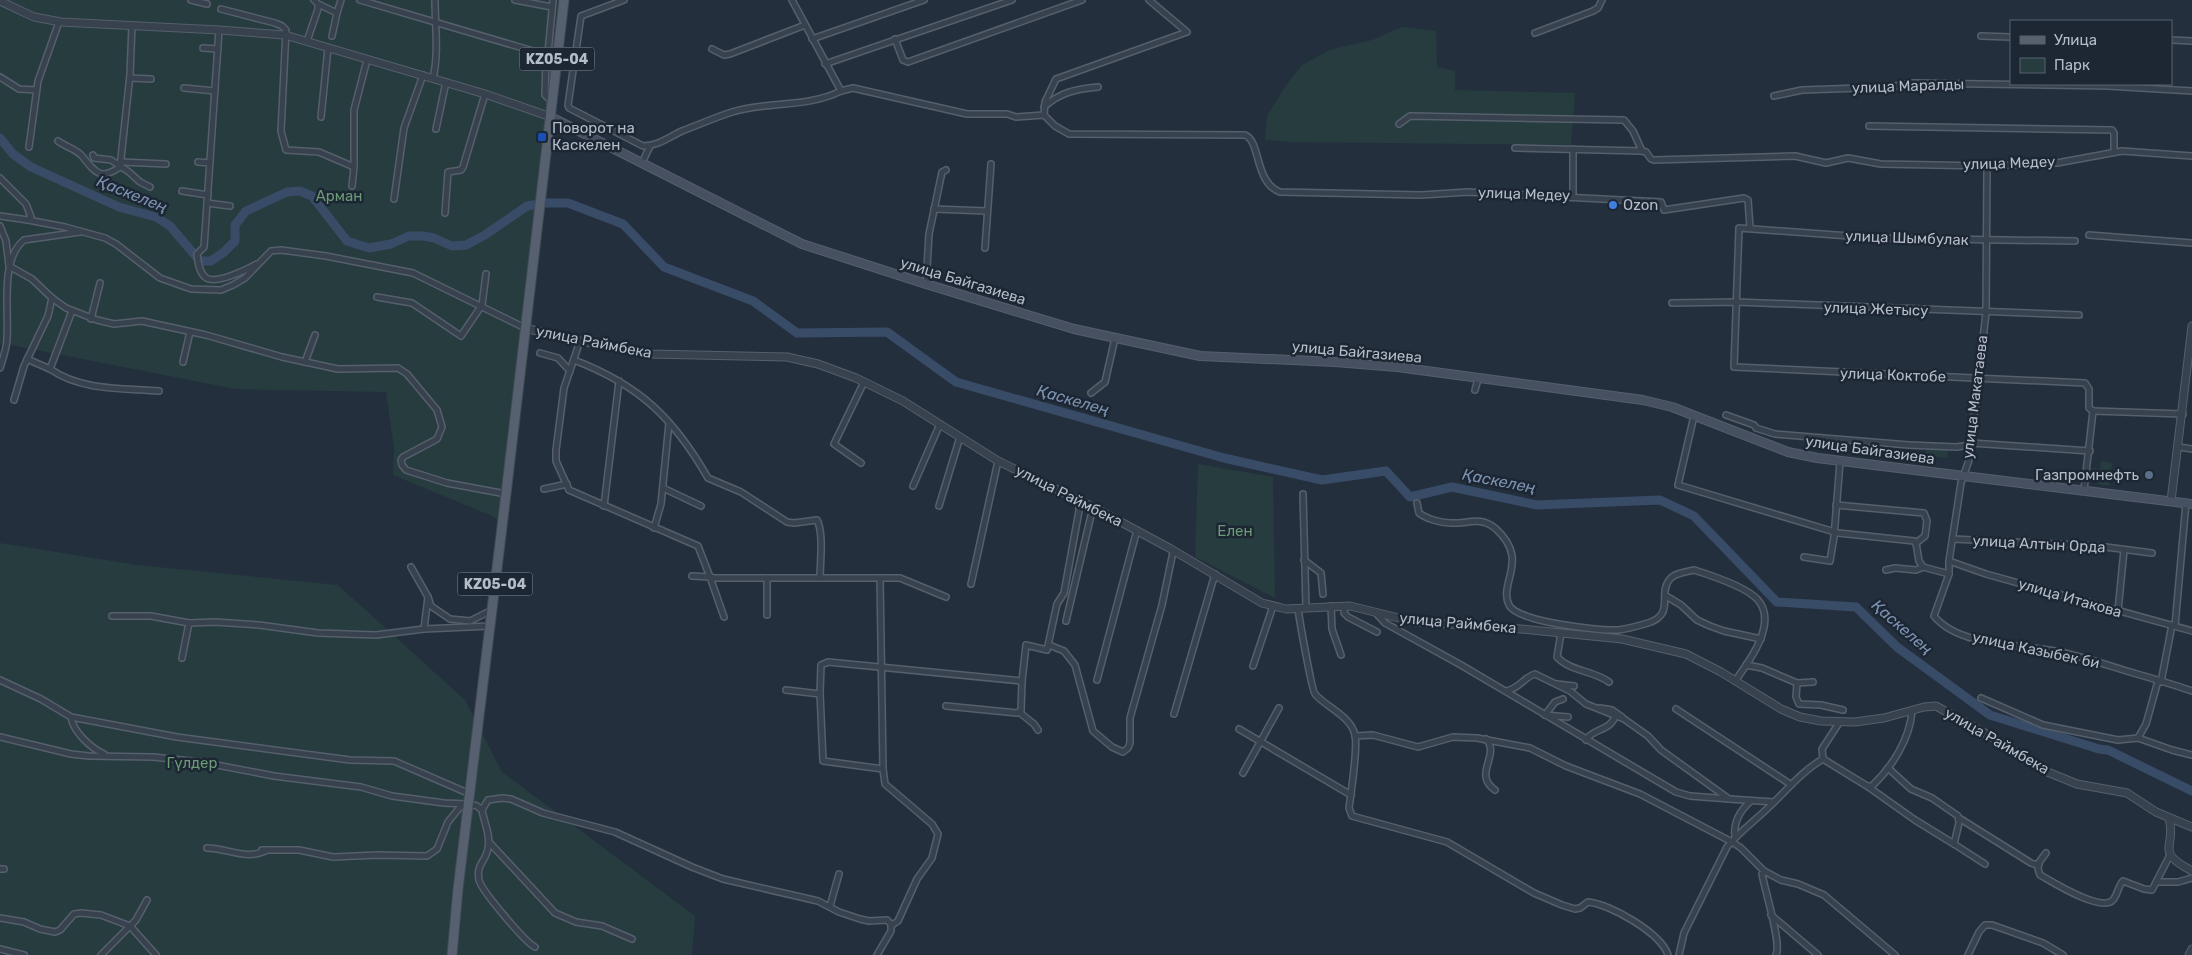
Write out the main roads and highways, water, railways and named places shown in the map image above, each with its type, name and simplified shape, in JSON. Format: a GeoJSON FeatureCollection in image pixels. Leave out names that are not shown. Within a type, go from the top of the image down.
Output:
{"type":"FeatureCollection","features":[{"type":"Feature","properties":{"kind":"main road","name":"KZ05-04"},"geometry":{"type":"LineString","coordinates":[[452,955],[458,889],[564,0]]}},
{"type":"Feature","properties":{"kind":"main road","name":"улица Байгазиева"},"geometry":{"type":"LineString","coordinates":[[551,117],[802,244],[1074,329],[1200,356],[1335,362],[1397,367],[1478,379],[1497,384],[1643,400],[1672,407],[1788,452],[1840,462],[2189,503]]}},
{"type":"Feature","properties":{"kind":"waterway","name":"Қаскелең"},"geometry":{"type":"LineString","coordinates":[[0,138],[13,154],[31,167],[119,207],[156,217],[170,226],[200,261],[211,261],[235,241],[235,225],[246,211],[287,192],[300,191],[312,196],[347,241],[369,248],[391,244],[409,236],[434,238],[452,246],[466,245],[485,235],[527,206],[546,203],[568,203],[623,224],[664,267],[753,301],[797,333],[887,332],[956,382],[1224,458],[1322,480],[1386,471],[1410,497],[1452,487],[1537,505],[1660,500],[1694,516],[1777,602],[1856,607],[1897,647],[1990,715],[2099,749],[2108,750],[2192,791]]}},
{"type":"Feature","properties":{"kind":"place","name":"Поворот на Каскелен"},"geometry":{"type":"Point","coordinates":[542,137]}},
{"type":"Feature","properties":{"kind":"place","name":"Ozon"},"geometry":{"type":"Point","coordinates":[1613,205]}},
{"type":"Feature","properties":{"kind":"place","name":"Газпромнефть"},"geometry":{"type":"Point","coordinates":[2149,475]}},
{"type":"Feature","properties":{"kind":"park label","name":"Арман"},"geometry":{"type":"Point","coordinates":[339,196]}},
{"type":"Feature","properties":{"kind":"park label","name":"Елен"},"geometry":{"type":"Point","coordinates":[1235,531]}},
{"type":"Feature","properties":{"kind":"park label","name":"Гүлдер"},"geometry":{"type":"Point","coordinates":[192,763]}}]}
